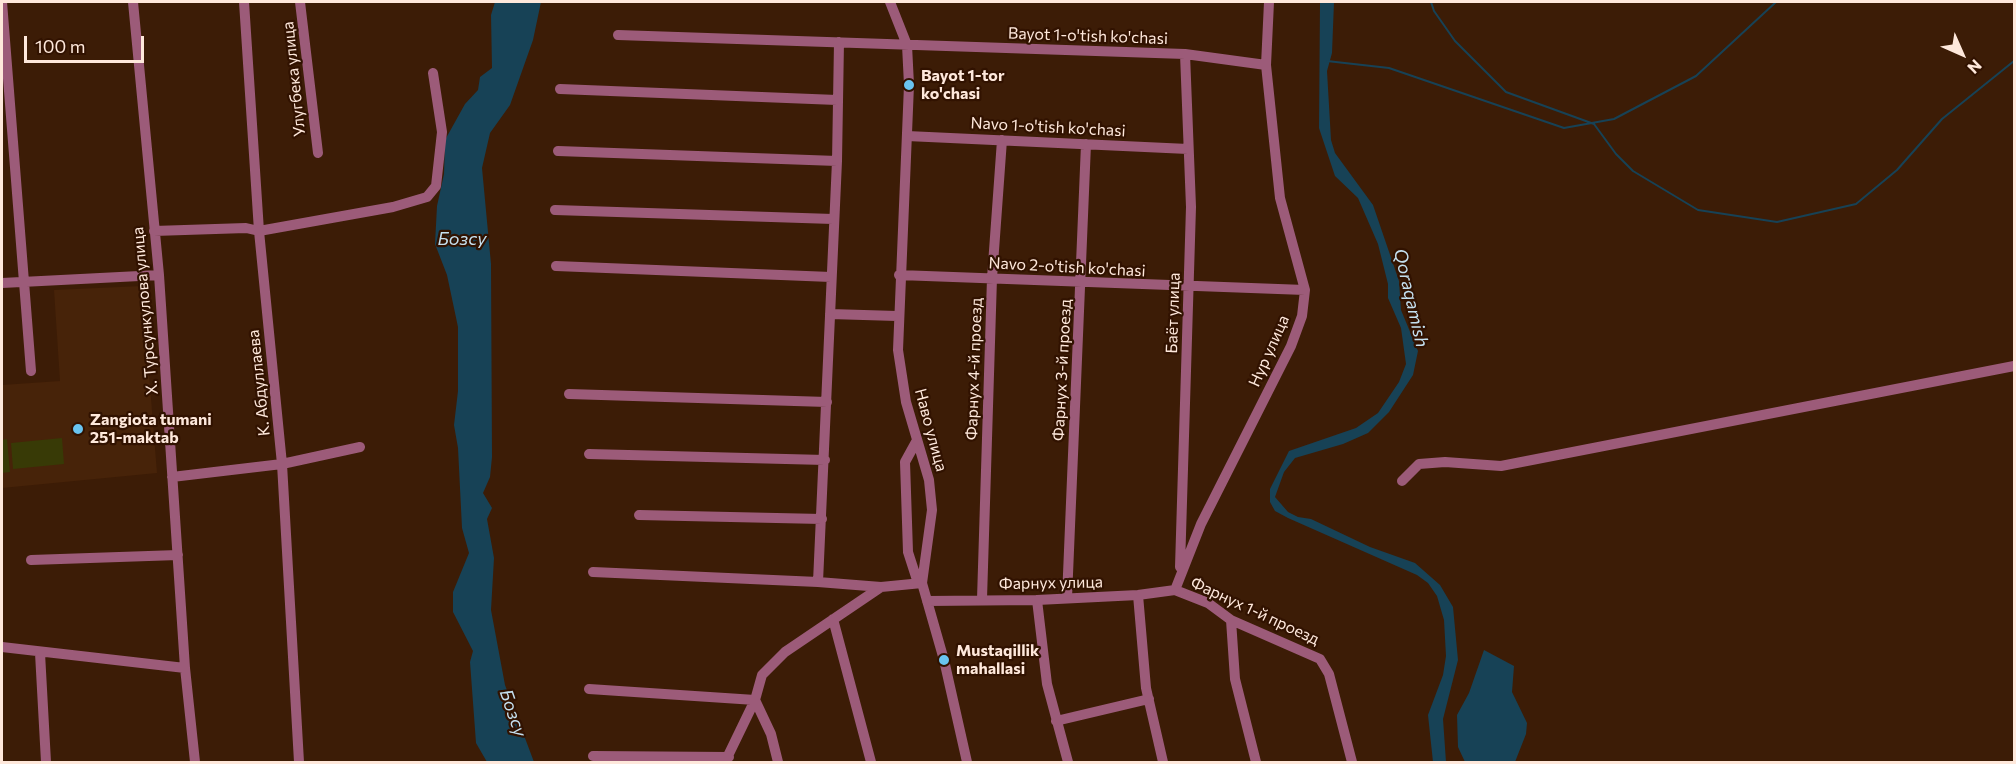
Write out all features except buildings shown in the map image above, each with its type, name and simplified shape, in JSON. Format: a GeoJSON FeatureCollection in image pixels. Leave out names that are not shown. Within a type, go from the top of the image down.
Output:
{"type":"FeatureCollection","features":[{"type":"Feature","properties":{"kind":"street"},"geometry":{"type":"LineString","coordinates":[[2,2],[31,371]]}},
{"type":"Feature","properties":{"kind":"street","name":"Х. Турсункулова улица"},"geometry":{"type":"LineString","coordinates":[[133,2],[159,275],[185,668],[195,762]]}},
{"type":"Feature","properties":{"kind":"street","name":"К. Абдуллаева"},"geometry":{"type":"LineString","coordinates":[[244,2],[259,231],[282,464],[299,762]]}},
{"type":"Feature","properties":{"kind":"street","name":"Улугбека улица"},"geometry":{"type":"LineString","coordinates":[[300,2],[318,153]]}},
{"type":"Feature","properties":{"kind":"street","name":"Наво улица"},"geometry":{"type":"LineString","coordinates":[[891,2],[907,45],[909,85],[897,316],[898,350],[916,442],[929,480],[932,510],[920,583]]}},
{"type":"Feature","properties":{"kind":"street","name":"Нур улица"},"geometry":{"type":"LineString","coordinates":[[1175,590],[1180,572],[1291,345],[1302,316],[1305,291],[1280,198],[1266,65],[1269,2]]}},
{"type":"Feature","properties":{"kind":"street","name":"Bayot 1-o'tish ko'chasi"},"geometry":{"type":"LineString","coordinates":[[618,35],[1185,54],[1266,65]]}},
{"type":"Feature","properties":{"kind":"street"},"geometry":{"type":"LineString","coordinates":[[818,582],[825,460],[832,219],[837,161],[839,42]]}},
{"type":"Feature","properties":{"kind":"street","name":"Баёт улица"},"geometry":{"type":"LineString","coordinates":[[1180,572],[1191,207],[1185,54]]}},
{"type":"Feature","properties":{"kind":"street"},"geometry":{"type":"LineString","coordinates":[[154,231],[246,228],[259,231],[393,207],[427,197],[433,193],[442,132],[433,73]]}},
{"type":"Feature","properties":{"kind":"street"},"geometry":{"type":"LineString","coordinates":[[560,89],[837,100]]}},
{"type":"Feature","properties":{"kind":"street","name":"Navo 1-o'tish ko'chasi"},"geometry":{"type":"LineString","coordinates":[[907,136],[1188,149]]}},
{"type":"Feature","properties":{"kind":"street","name":"Фарнух 4-й проезд"},"geometry":{"type":"LineString","coordinates":[[982,599],[992,278],[1002,140]]}},
{"type":"Feature","properties":{"kind":"street","name":"Фарнух 3-й проезд"},"geometry":{"type":"LineString","coordinates":[[1067,598],[1086,144]]}},
{"type":"Feature","properties":{"kind":"street"},"geometry":{"type":"LineString","coordinates":[[558,151],[837,161]]}},
{"type":"Feature","properties":{"kind":"street"},"geometry":{"type":"LineString","coordinates":[[555,210],[832,219]]}},
{"type":"Feature","properties":{"kind":"street"},"geometry":{"type":"LineString","coordinates":[[556,266],[831,277]]}},
{"type":"Feature","properties":{"kind":"street","name":"Navo 2-o'tish ko'chasi"},"geometry":{"type":"LineString","coordinates":[[899,274],[1305,291]]}},
{"type":"Feature","properties":{"kind":"street"},"geometry":{"type":"LineString","coordinates":[[2,283],[159,275]]}},
{"type":"Feature","properties":{"kind":"street"},"geometry":{"type":"LineString","coordinates":[[830,314],[897,316]]}},
{"type":"Feature","properties":{"kind":"street"},"geometry":{"type":"LineString","coordinates":[[1402,481],[1419,464],[1445,462],[1501,466],[2014,366]]}},
{"type":"Feature","properties":{"kind":"street"},"geometry":{"type":"LineString","coordinates":[[569,394],[827,402]]}},
{"type":"Feature","properties":{"kind":"street"},"geometry":{"type":"LineString","coordinates":[[916,442],[905,462],[908,552],[927,601],[967,762]]}},
{"type":"Feature","properties":{"kind":"street"},"geometry":{"type":"LineString","coordinates":[[172,477],[282,464],[360,447]]}},
{"type":"Feature","properties":{"kind":"street"},"geometry":{"type":"LineString","coordinates":[[589,454],[825,460]]}},
{"type":"Feature","properties":{"kind":"street"},"geometry":{"type":"LineString","coordinates":[[639,515],[822,519]]}},
{"type":"Feature","properties":{"kind":"street"},"geometry":{"type":"LineString","coordinates":[[31,560],[178,555]]}},
{"type":"Feature","properties":{"kind":"street"},"geometry":{"type":"LineString","coordinates":[[593,572],[881,587],[920,583]]}},
{"type":"Feature","properties":{"kind":"street"},"geometry":{"type":"LineString","coordinates":[[593,756],[727,760],[755,700],[762,675],[785,652],[881,587]]}},
{"type":"Feature","properties":{"kind":"street","name":"Фарнух улица"},"geometry":{"type":"LineString","coordinates":[[927,601],[1138,596],[1175,590]]}},
{"type":"Feature","properties":{"kind":"street","name":"Фарнух 1-й проезд"},"geometry":{"type":"LineString","coordinates":[[1175,590],[1208,603],[1231,620],[1320,659],[1329,674],[1352,762]]}},
{"type":"Feature","properties":{"kind":"street"},"geometry":{"type":"LineString","coordinates":[[1138,596],[1149,699],[1163,762]]}},
{"type":"Feature","properties":{"kind":"street"},"geometry":{"type":"LineString","coordinates":[[1037,600],[1047,684],[1068,762]]}},
{"type":"Feature","properties":{"kind":"street"},"geometry":{"type":"LineString","coordinates":[[833,619],[871,762]]}},
{"type":"Feature","properties":{"kind":"street"},"geometry":{"type":"LineString","coordinates":[[1231,620],[1235,679],[1256,762]]}},
{"type":"Feature","properties":{"kind":"street"},"geometry":{"type":"LineString","coordinates":[[2,647],[185,668]]}},
{"type":"Feature","properties":{"kind":"street"},"geometry":{"type":"LineString","coordinates":[[40,653],[46,762]]}},
{"type":"Feature","properties":{"kind":"street"},"geometry":{"type":"LineString","coordinates":[[589,688],[755,700]]}},
{"type":"Feature","properties":{"kind":"street"},"geometry":{"type":"LineString","coordinates":[[1056,721],[1149,699]]}},
{"type":"Feature","properties":{"kind":"street"},"geometry":{"type":"LineString","coordinates":[[755,700],[771,734],[778,762]]}},
{"type":"Feature","properties":{"kind":"shaded area","name":"Zangiota tumani 251-maktab"},"geometry":{"type":"Polygon","coordinates":[[[142,286],[157,473],[2,488],[2,385],[60,381],[54,290],[142,286]]]}},
{"type":"Feature","properties":{"kind":"shaded area"},"geometry":{"type":"Polygon","coordinates":[[[62,438],[64,464],[13,469],[11,443],[62,438]]]}},
{"type":"Feature","properties":{"kind":"shaded area"},"geometry":{"type":"Polygon","coordinates":[[[7,439],[10,472],[2,473],[2,440],[7,439]]]}},
{"type":"Feature","properties":{"kind":"water","name":"Бозсу"},"geometry":{"type":"Polygon","coordinates":[[[495,2],[541,2],[533,40],[510,105],[490,133],[482,168],[491,264],[492,457],[490,477],[483,493],[492,508],[487,519],[494,558],[491,610],[505,685],[534,762],[487,762],[476,743],[470,662],[473,651],[453,612],[453,592],[469,553],[462,528],[458,448],[454,425],[458,391],[458,327],[447,275],[435,244],[437,206],[444,174],[445,140],[465,104],[478,90],[480,77],[492,68],[491,15],[495,2]]]}},
{"type":"Feature","properties":{"kind":"water"},"geometry":{"type":"Polygon","coordinates":[[[1320,2],[1334,2],[1332,53],[1327,71],[1331,140],[1335,153],[1373,205],[1399,281],[1401,310],[1418,351],[1413,375],[1389,412],[1368,433],[1343,444],[1295,458],[1284,472],[1275,497],[1288,512],[1298,517],[1311,519],[1370,547],[1415,563],[1440,585],[1453,607],[1458,660],[1443,719],[1446,762],[1433,762],[1428,715],[1443,675],[1446,656],[1444,620],[1437,596],[1428,583],[1417,575],[1288,518],[1275,511],[1270,502],[1270,489],[1289,451],[1356,428],[1378,413],[1399,382],[1406,364],[1401,328],[1388,298],[1388,284],[1378,244],[1358,198],[1335,176],[1319,128],[1320,2]]]}},
{"type":"Feature","properties":{"kind":"water"},"geometry":{"type":"Polygon","coordinates":[[[1484,650],[1514,666],[1512,692],[1527,723],[1526,734],[1515,762],[1465,762],[1458,747],[1457,715],[1469,693],[1484,650]]]}},
{"type":"Feature","properties":{"kind":"waterway"},"geometry":{"type":"LineString","coordinates":[[1431,2],[1434,11],[1455,41],[1506,92],[1594,124],[1616,154],[1633,171],[1698,210],[1777,222],[1856,204],[1897,170],[1942,119],[2014,61]]}},
{"type":"Feature","properties":{"kind":"waterway"},"geometry":{"type":"LineString","coordinates":[[1327,61],[1389,68],[1564,128],[1614,119],[1696,76],[1776,2]]}},
{"type":"Feature","properties":{"kind":"place","name":"Bayot 1-tor ko'chasi"},"geometry":{"type":"Point","coordinates":[909,85]}},
{"type":"Feature","properties":{"kind":"place","name":"Zangiota tumani 251-maktab"},"geometry":{"type":"Point","coordinates":[78,429]}},
{"type":"Feature","properties":{"kind":"place","name":"Mustaqillik mahallasi"},"geometry":{"type":"Point","coordinates":[944,660]}},
{"type":"Feature","properties":{"kind":"water label","name":"Qoraqamish"},"geometry":{"type":"Point","coordinates":[1411,298]}}]}
